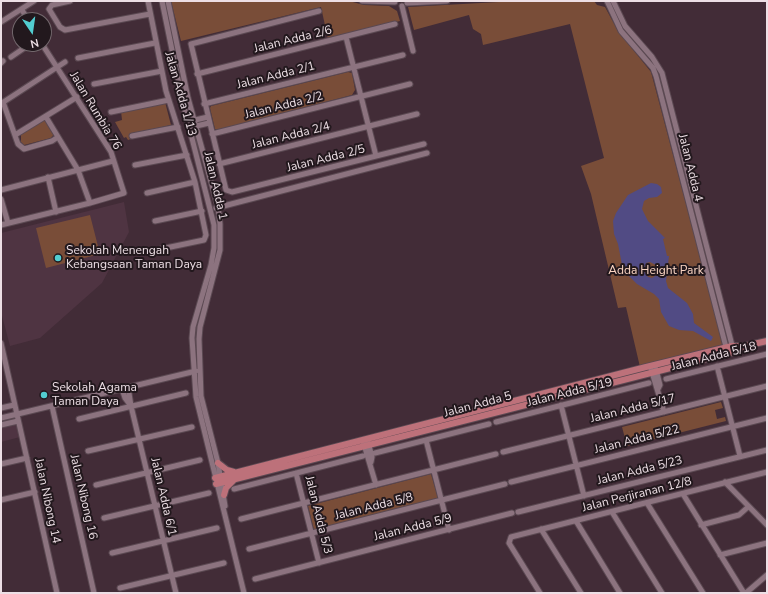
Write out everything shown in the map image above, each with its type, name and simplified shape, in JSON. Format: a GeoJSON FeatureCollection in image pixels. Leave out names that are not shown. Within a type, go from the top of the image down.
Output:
{"type":"FeatureCollection","features":[{"type":"Feature","properties":{"kind":"main road","name":"Jalan Adda 5"},"geometry":{"type":"LineString","coordinates":[[219,480],[653,368],[767,341]]}},
{"type":"Feature","properties":{"kind":"main road"},"geometry":{"type":"LineString","coordinates":[[218,463],[236,475],[226,488],[224,495]]}},
{"type":"Feature","properties":{"kind":"street"},"geometry":{"type":"LineString","coordinates":[[1,22],[34,1]]}},
{"type":"Feature","properties":{"kind":"street"},"geometry":{"type":"LineString","coordinates":[[70,1],[52,5],[49,9],[50,13],[60,27],[67,30],[150,14]]}},
{"type":"Feature","properties":{"kind":"street","name":"Jalan Adda 1/13"},"geometry":{"type":"LineString","coordinates":[[148,1],[155,43],[169,100],[195,182],[202,211],[206,238],[204,240],[161,249]]}},
{"type":"Feature","properties":{"kind":"street","name":"Jalan Adda 1"},"geometry":{"type":"LineString","coordinates":[[162,1],[191,121],[218,207],[220,224],[220,250],[200,327],[201,396],[218,463],[219,480],[226,517],[244,593]]}},
{"type":"Feature","properties":{"kind":"street","name":"Jalan Adda 1"},"geometry":{"type":"LineString","coordinates":[[168,1],[191,121]]}},
{"type":"Feature","properties":{"kind":"street"},"geometry":{"type":"LineString","coordinates":[[362,1],[395,2],[402,6],[413,51]]}},
{"type":"Feature","properties":{"kind":"street"},"geometry":{"type":"LineString","coordinates":[[402,6],[408,2],[447,1]]}},
{"type":"Feature","properties":{"kind":"street","name":"Jalan Adda 4"},"geometry":{"type":"LineString","coordinates":[[607,1],[619,27],[653,68],[656,76],[730,350]]}},
{"type":"Feature","properties":{"kind":"street","name":"Jalan Adda 4"},"geometry":{"type":"LineString","coordinates":[[613,1],[625,26],[652,57],[662,73],[730,350]]}},
{"type":"Feature","properties":{"kind":"street"},"geometry":{"type":"LineString","coordinates":[[219,164],[190,44],[319,11]]}},
{"type":"Feature","properties":{"kind":"street","name":"Jalan Adda 2/6"},"geometry":{"type":"LineString","coordinates":[[197,74],[395,24]]}},
{"type":"Feature","properties":{"kind":"street"},"geometry":{"type":"LineString","coordinates":[[346,37],[376,156]]}},
{"type":"Feature","properties":{"kind":"street"},"geometry":{"type":"LineString","coordinates":[[78,58],[155,43]]}},
{"type":"Feature","properties":{"kind":"street"},"geometry":{"type":"LineString","coordinates":[[11,57],[18,52]]}},
{"type":"Feature","properties":{"kind":"street","name":"Jalan Rumbia 76"},"geometry":{"type":"LineString","coordinates":[[47,52],[111,152],[124,193],[90,203]]}},
{"type":"Feature","properties":{"kind":"street","name":"Jalan Adda 2/1"},"geometry":{"type":"LineString","coordinates":[[204,104],[403,54]]}},
{"type":"Feature","properties":{"kind":"street"},"geometry":{"type":"LineString","coordinates":[[58,137],[52,141],[24,149],[18,144],[2,103],[65,62]]}},
{"type":"Feature","properties":{"kind":"street"},"geometry":{"type":"LineString","coordinates":[[94,84],[162,71]]}},
{"type":"Feature","properties":{"kind":"street","name":"Jalan Adda 2/2"},"geometry":{"type":"LineString","coordinates":[[212,134],[410,84]]}},
{"type":"Feature","properties":{"kind":"street"},"geometry":{"type":"LineString","coordinates":[[15,135],[77,97]]}},
{"type":"Feature","properties":{"kind":"street"},"geometry":{"type":"LineString","coordinates":[[111,112],[169,100]]}},
{"type":"Feature","properties":{"kind":"street","name":"Jalan Adda 2/4"},"geometry":{"type":"LineString","coordinates":[[219,164],[417,114]]}},
{"type":"Feature","properties":{"kind":"street"},"geometry":{"type":"LineString","coordinates":[[1,225],[90,203],[78,170],[46,117]]}},
{"type":"Feature","properties":{"kind":"street"},"geometry":{"type":"LineString","coordinates":[[191,121],[208,120]]}},
{"type":"Feature","properties":{"kind":"street"},"geometry":{"type":"LineString","coordinates":[[193,127],[208,120]]}},
{"type":"Feature","properties":{"kind":"street"},"geometry":{"type":"LineString","coordinates":[[132,136],[178,127]]}},
{"type":"Feature","properties":{"kind":"street","name":"Jalan Adda 1"},"geometry":{"type":"LineString","coordinates":[[193,127],[212,209],[214,225],[214,248],[206,287],[193,327],[196,398],[224,495],[226,517]]}},
{"type":"Feature","properties":{"kind":"street","name":"Jalan Adda 2/5"},"geometry":{"type":"LineString","coordinates":[[219,164],[226,190],[232,192],[424,144]]}},
{"type":"Feature","properties":{"kind":"street"},"geometry":{"type":"LineString","coordinates":[[212,209],[427,154]]}},
{"type":"Feature","properties":{"kind":"street"},"geometry":{"type":"LineString","coordinates":[[135,166],[187,155]]}},
{"type":"Feature","properties":{"kind":"street"},"geometry":{"type":"LineString","coordinates":[[1,190],[113,161]]}},
{"type":"Feature","properties":{"kind":"street"},"geometry":{"type":"LineString","coordinates":[[48,177],[56,212]]}},
{"type":"Feature","properties":{"kind":"street"},"geometry":{"type":"LineString","coordinates":[[147,193],[195,182]]}},
{"type":"Feature","properties":{"kind":"street"},"geometry":{"type":"LineString","coordinates":[[1,199],[8,223]]}},
{"type":"Feature","properties":{"kind":"street"},"geometry":{"type":"LineString","coordinates":[[155,221],[202,211]]}},
{"type":"Feature","properties":{"kind":"street","name":"Jalan Nibong 14"},"geometry":{"type":"LineString","coordinates":[[1,343],[57,593]]}},
{"type":"Feature","properties":{"kind":"street","name":"Jalan Adda 5/18"},"geometry":{"type":"LineString","coordinates":[[666,379],[767,354]]}},
{"type":"Feature","properties":{"kind":"street"},"geometry":{"type":"LineString","coordinates":[[717,366],[740,456]]}},
{"type":"Feature","properties":{"kind":"street"},"geometry":{"type":"LineString","coordinates":[[653,368],[660,385],[658,389],[664,412]]}},
{"type":"Feature","properties":{"kind":"street"},"geometry":{"type":"LineString","coordinates":[[1,418],[200,370]]}},
{"type":"Feature","properties":{"kind":"street","name":"Jalan Adda 5/19"},"geometry":{"type":"LineString","coordinates":[[496,422],[649,383]]}},
{"type":"Feature","properties":{"kind":"street","name":"Jalan Adda 5/17"},"geometry":{"type":"LineString","coordinates":[[503,452],[767,386]]}},
{"type":"Feature","properties":{"kind":"street"},"geometry":{"type":"LineString","coordinates":[[128,387],[131,406]]}},
{"type":"Feature","properties":{"kind":"street"},"geometry":{"type":"LineString","coordinates":[[122,388],[125,398],[131,406]]}},
{"type":"Feature","properties":{"kind":"street"},"geometry":{"type":"LineString","coordinates":[[79,419],[186,393]]}},
{"type":"Feature","properties":{"kind":"street"},"geometry":{"type":"LineString","coordinates":[[1,408],[14,405]]}},
{"type":"Feature","properties":{"kind":"street"},"geometry":{"type":"LineString","coordinates":[[561,405],[584,496]]}},
{"type":"Feature","properties":{"kind":"street","name":"Jalan Nibong 16"},"geometry":{"type":"LineString","coordinates":[[52,406],[94,593]]}},
{"type":"Feature","properties":{"kind":"street","name":"Jalan Adda 6/1"},"geometry":{"type":"LineString","coordinates":[[131,406],[176,593]]}},
{"type":"Feature","properties":{"kind":"street","name":"Jalan Adda 5/22"},"geometry":{"type":"LineString","coordinates":[[511,482],[767,418]]}},
{"type":"Feature","properties":{"kind":"street"},"geometry":{"type":"LineString","coordinates":[[1,425],[18,421]]}},
{"type":"Feature","properties":{"kind":"street"},"geometry":{"type":"LineString","coordinates":[[376,453],[489,424]]}},
{"type":"Feature","properties":{"kind":"street"},"geometry":{"type":"LineString","coordinates":[[88,452],[192,427]]}},
{"type":"Feature","properties":{"kind":"street"},"geometry":{"type":"LineString","coordinates":[[426,440],[449,530]]}},
{"type":"Feature","properties":{"kind":"street"},"geometry":{"type":"LineString","coordinates":[[366,443],[372,457],[371,462],[376,485]]}},
{"type":"Feature","properties":{"kind":"street","name":"Jalan Adda 5/23"},"geometry":{"type":"LineString","coordinates":[[518,512],[767,450]]}},
{"type":"Feature","properties":{"kind":"street"},"geometry":{"type":"LineString","coordinates":[[241,519],[496,454]]}},
{"type":"Feature","properties":{"kind":"street"},"geometry":{"type":"LineString","coordinates":[[234,489],[363,456]]}},
{"type":"Feature","properties":{"kind":"street"},"geometry":{"type":"LineString","coordinates":[[1,464],[27,458]]}},
{"type":"Feature","properties":{"kind":"street"},"geometry":{"type":"LineString","coordinates":[[96,485],[200,460]]}},
{"type":"Feature","properties":{"kind":"street","name":"Jalan Adda 5/3"},"geometry":{"type":"LineString","coordinates":[[296,473],[319,563]]}},
{"type":"Feature","properties":{"kind":"street","name":"Jalan Perjiranan 12/8"},"geometry":{"type":"LineString","coordinates":[[540,593],[509,543],[511,537],[725,482],[766,474]]}},
{"type":"Feature","properties":{"kind":"street"},"geometry":{"type":"LineString","coordinates":[[725,482],[766,524]]}},
{"type":"Feature","properties":{"kind":"street","name":"Jalan Adda 5/8"},"geometry":{"type":"LineString","coordinates":[[249,549],[505,484]]}},
{"type":"Feature","properties":{"kind":"street"},"geometry":{"type":"LineString","coordinates":[[1,500],[35,492]]}},
{"type":"Feature","properties":{"kind":"street"},"geometry":{"type":"LineString","coordinates":[[104,518],[209,493]]}},
{"type":"Feature","properties":{"kind":"street"},"geometry":{"type":"LineString","coordinates":[[683,494],[745,593],[767,575]]}},
{"type":"Feature","properties":{"kind":"street"},"geometry":{"type":"LineString","coordinates":[[647,503],[703,593]]}},
{"type":"Feature","properties":{"kind":"street"},"geometry":{"type":"LineString","coordinates":[[701,525],[739,515],[748,507]]}},
{"type":"Feature","properties":{"kind":"street"},"geometry":{"type":"LineString","coordinates":[[612,512],[662,593]]}},
{"type":"Feature","properties":{"kind":"street","name":"Jalan Adda 5/9"},"geometry":{"type":"LineString","coordinates":[[319,563],[512,514]]}},
{"type":"Feature","properties":{"kind":"street"},"geometry":{"type":"LineString","coordinates":[[576,521],[620,593]]}},
{"type":"Feature","properties":{"kind":"street"},"geometry":{"type":"LineString","coordinates":[[112,553],[217,528]]}},
{"type":"Feature","properties":{"kind":"street"},"geometry":{"type":"LineString","coordinates":[[541,529],[581,593]]}},
{"type":"Feature","properties":{"kind":"street"},"geometry":{"type":"LineString","coordinates":[[720,555],[767,543]]}},
{"type":"Feature","properties":{"kind":"street"},"geometry":{"type":"LineString","coordinates":[[120,588],[224,563]]}},
{"type":"Feature","properties":{"kind":"street"},"geometry":{"type":"LineString","coordinates":[[254,579],[319,563]]}},
{"type":"Feature","properties":{"kind":"shaded area"},"geometry":{"type":"Polygon","coordinates":[[[651,183],[657,184],[661,187],[662,193],[657,197],[649,198],[644,201],[642,209],[648,221],[665,238],[663,239],[667,256],[669,256],[666,281],[668,288],[687,303],[693,314],[694,323],[713,337],[711,341],[693,331],[679,330],[669,326],[661,312],[659,299],[654,294],[637,284],[623,270],[618,244],[614,234],[613,221],[616,213],[628,195],[651,183]],[[650,262],[646,263],[644,271],[648,277],[652,278],[658,274],[658,266],[650,262]]]}},
{"type":"Feature","properties":{"kind":"shaded area","name":"Sekolah Menengah Kebangsaan Taman Daya"},"geometry":{"type":"Polygon","coordinates":[[[124,202],[129,232],[102,283],[40,338],[10,346],[1,312],[1,233],[124,202]]]}},
{"type":"Feature","properties":{"kind":"shaded area"},"geometry":{"type":"Polygon","coordinates":[[[17,422],[20,437],[1,442],[1,426],[17,422]]]}},
{"type":"Feature","properties":{"kind":"green space"},"geometry":{"type":"Polygon","coordinates":[[[171,1],[349,1],[364,5],[389,6],[397,11],[400,21],[328,39],[321,7],[181,41],[171,1]]]}},
{"type":"Feature","properties":{"kind":"green space","name":"Adda Height Park"},"geometry":{"type":"Polygon","coordinates":[[[517,1],[594,1],[597,5],[605,7],[618,31],[651,72],[723,343],[720,348],[640,367],[626,307],[618,308],[591,194],[581,166],[604,158],[570,24],[483,45],[481,34],[473,29],[469,15],[414,30],[408,7],[517,1]]]}},
{"type":"Feature","properties":{"kind":"green space"},"geometry":{"type":"Polygon","coordinates":[[[348,72],[352,73],[355,90],[352,95],[218,130],[215,129],[210,108],[211,106],[348,72]]]}},
{"type":"Feature","properties":{"kind":"green space"},"geometry":{"type":"Polygon","coordinates":[[[165,102],[171,125],[130,134],[131,139],[128,140],[126,137],[124,138],[115,122],[122,120],[121,111],[165,102]]]}},
{"type":"Feature","properties":{"kind":"green space"},"geometry":{"type":"Polygon","coordinates":[[[44,120],[47,121],[54,134],[51,138],[24,145],[21,142],[21,134],[44,120]]]}},
{"type":"Feature","properties":{"kind":"green space"},"geometry":{"type":"Polygon","coordinates":[[[90,215],[100,254],[46,268],[36,228],[90,215]]]}},
{"type":"Feature","properties":{"kind":"green space"},"geometry":{"type":"Polygon","coordinates":[[[721,402],[723,408],[715,410],[717,419],[725,417],[726,421],[627,446],[622,427],[721,402]]]}},
{"type":"Feature","properties":{"kind":"green space"},"geometry":{"type":"Polygon","coordinates":[[[431,474],[438,498],[314,530],[308,506],[431,474]]]}},
{"type":"Feature","properties":{"kind":"place","name":"Sekolah Menengah Kebangsaan Taman Daya"},"geometry":{"type":"Point","coordinates":[58,258]}},
{"type":"Feature","properties":{"kind":"place","name":"Sekolah Agama Taman Daya"},"geometry":{"type":"Point","coordinates":[44,395]}}]}
